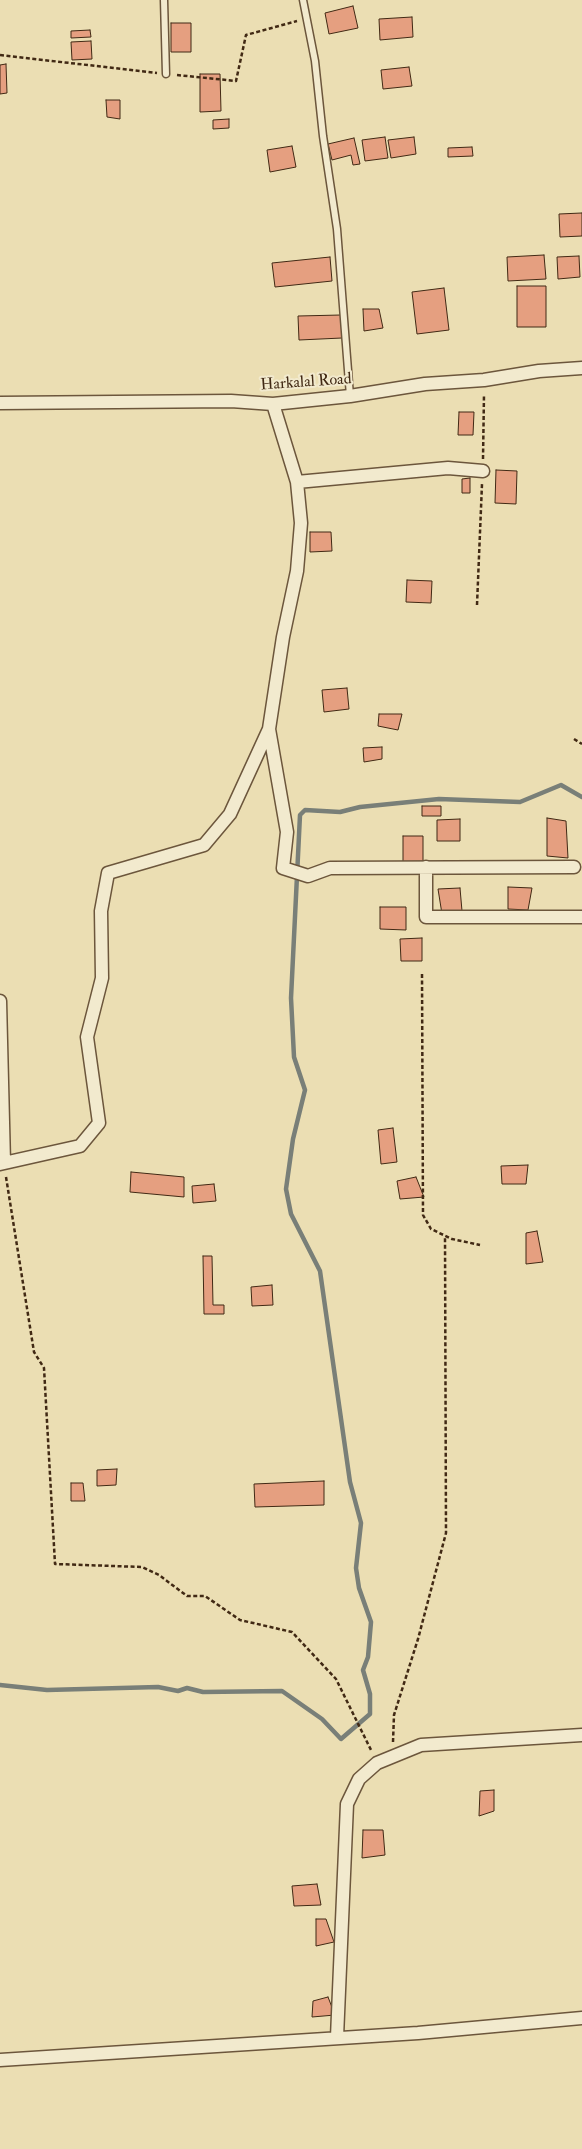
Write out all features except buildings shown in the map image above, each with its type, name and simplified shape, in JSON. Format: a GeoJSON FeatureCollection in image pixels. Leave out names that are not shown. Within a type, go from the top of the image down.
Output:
{"type":"FeatureCollection","features":[{"type":"Feature","properties":{"kind":"street","name":"Harkalal Road"},"geometry":{"type":"LineString","coordinates":[[0,403],[231,401],[273,404],[350,396],[425,384],[484,380],[539,371],[582,368]]}},
{"type":"Feature","properties":{"kind":"street"},"geometry":{"type":"LineString","coordinates":[[0,1001],[2,1164],[80,1146],[99,1122],[87,1037],[102,978],[101,911],[108,873],[204,845],[230,814],[269,729],[283,637],[297,571],[301,523],[297,482],[273,404]]}},
{"type":"Feature","properties":{"kind":"street"},"geometry":{"type":"LineString","coordinates":[[297,482],[448,468],[483,471]]}},
{"type":"Feature","properties":{"kind":"street"},"geometry":{"type":"LineString","coordinates":[[269,729],[287,832],[283,868],[308,876],[330,868],[574,867]]}},
{"type":"Feature","properties":{"kind":"street"},"geometry":{"type":"LineString","coordinates":[[426,867],[426,917],[582,917]]}},
{"type":"Feature","properties":{"kind":"street"},"geometry":{"type":"LineString","coordinates":[[337,2037],[347,1804],[351,1791],[359,1779],[377,1763],[393,1755],[421,1746],[582,1735]]}},
{"type":"Feature","properties":{"kind":"street"},"geometry":{"type":"LineString","coordinates":[[0,2060],[418,2033],[582,2018]]}},
{"type":"Feature","properties":{"kind":"lane"},"geometry":{"type":"LineString","coordinates":[[164,0],[166,74]]}},
{"type":"Feature","properties":{"kind":"lane"},"geometry":{"type":"LineString","coordinates":[[303,0],[315,61],[323,136],[337,229],[350,396]]}},
{"type":"Feature","properties":{"kind":"path"},"geometry":{"type":"LineString","coordinates":[[477,605],[483,471],[484,380]]}},
{"type":"Feature","properties":{"kind":"path"},"geometry":{"type":"LineString","coordinates":[[574,739],[582,744]]}},
{"type":"Feature","properties":{"kind":"path"},"geometry":{"type":"LineString","coordinates":[[422,974],[423,1215],[432,1229],[445,1236],[480,1245]]}},
{"type":"Feature","properties":{"kind":"path"},"geometry":{"type":"LineString","coordinates":[[2,1164],[34,1352],[44,1368],[55,1564],[142,1567],[159,1575],[187,1596],[205,1596],[240,1620],[292,1632],[336,1679],[377,1763]]}},
{"type":"Feature","properties":{"kind":"path"},"geometry":{"type":"LineString","coordinates":[[393,1755],[394,1715],[418,1639],[446,1533],[445,1236]]}},
{"type":"Feature","properties":{"kind":"waterway"},"geometry":{"type":"LineString","coordinates":[[0,1685],[47,1690],[158,1687],[178,1691],[187,1688],[203,1692],[282,1691],[322,1719],[341,1739],[370,1714],[370,1694],[363,1670],[368,1657],[371,1622],[359,1588],[356,1568],[361,1523],[350,1482],[320,1271],[291,1214],[286,1189],[293,1139],[305,1090],[294,1057],[291,998],[300,815],[305,810],[340,812],[360,807],[439,799],[520,802],[561,785],[582,797]]}}]}
